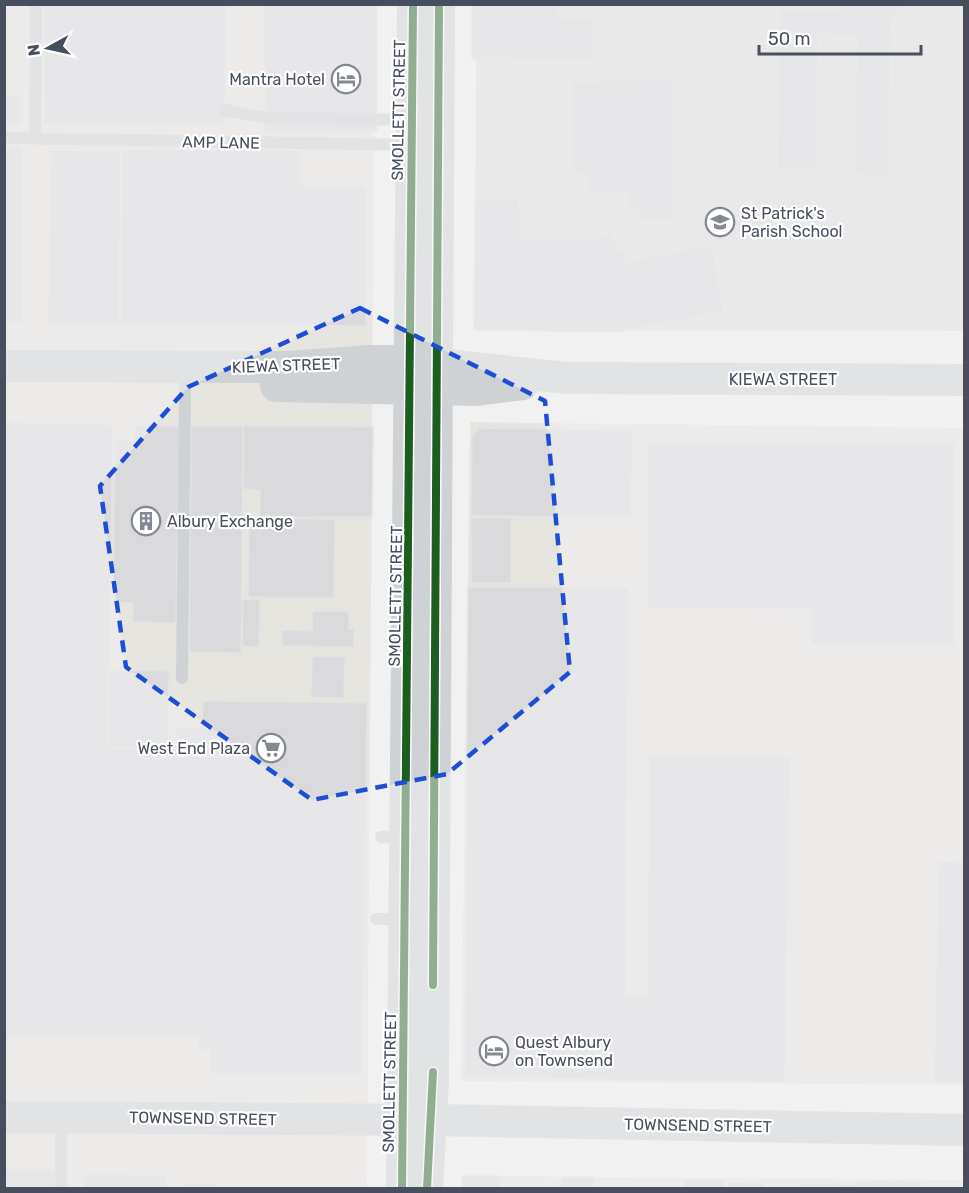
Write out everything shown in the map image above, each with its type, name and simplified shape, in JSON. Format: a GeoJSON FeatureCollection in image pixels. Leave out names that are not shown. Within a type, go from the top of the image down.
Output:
{"type":"FeatureCollection","features":[{"type":"Feature","properties":{"kind":"street","name":"SMOLLETT STREET"},"geometry":{"type":"LineString","coordinates":[[413,4],[425,133]]}},
{"type":"Feature","properties":{"kind":"street","name":"SMOLLETT STREET"},"geometry":{"type":"LineString","coordinates":[[427,1188],[417,1120],[404,919],[422,376],[425,133],[439,4]]}},
{"type":"Feature","properties":{"kind":"street","name":"KIEWA STREET"},"geometry":{"type":"LineString","coordinates":[[4,366],[185,375],[422,376],[475,390],[566,378],[964,380]]}},
{"type":"Feature","properties":{"kind":"street","name":"KIEWA STREET"},"geometry":{"type":"LineString","coordinates":[[4,383],[185,375]]}},
{"type":"Feature","properties":{"kind":"street","name":"TOWNSEND STREET"},"geometry":{"type":"LineString","coordinates":[[4,1117],[417,1120],[964,1130]]}},
{"type":"Feature","properties":{"kind":"street","name":"SMOLLETT STREET"},"geometry":{"type":"LineString","coordinates":[[402,1188],[417,1120]]}},
{"type":"Feature","properties":{"kind":"lane"},"geometry":{"type":"LineString","coordinates":[[35,138],[36,4]]}},
{"type":"Feature","properties":{"kind":"lane"},"geometry":{"type":"LineString","coordinates":[[225,110],[267,117],[425,133]]}},
{"type":"Feature","properties":{"kind":"lane","name":"AMP LANE"},"geometry":{"type":"LineString","coordinates":[[4,138],[425,133]]}},
{"type":"Feature","properties":{"kind":"lane"},"geometry":{"type":"LineString","coordinates":[[182,678],[185,375]]}},
{"type":"Feature","properties":{"kind":"lane"},"geometry":{"type":"LineString","coordinates":[[61,1116],[61,1188]]}},
{"type":"Feature","properties":{"kind":"highlighted area"},"geometry":{"type":"Polygon","coordinates":[[[360,308],[545,401],[570,672],[447,774],[312,800],[126,667],[100,486],[188,387],[360,308]]]}},
{"type":"Feature","properties":{"kind":"shaded area"},"geometry":{"type":"Polygon","coordinates":[[[5,5],[375,5],[367,1188],[5,1188],[5,5]]]}},
{"type":"Feature","properties":{"kind":"shaded area","name":"St Patrick's Parish School"},"geometry":{"type":"Polygon","coordinates":[[[477,5],[964,5],[964,331],[474,330],[477,5]]]}},
{"type":"Feature","properties":{"kind":"shaded area"},"geometry":{"type":"Polygon","coordinates":[[[470,422],[964,428],[964,1085],[461,1081],[470,422]]]}},
{"type":"Feature","properties":{"kind":"shaded area"},"geometry":{"type":"Polygon","coordinates":[[[462,1176],[964,1180],[964,1188],[462,1188],[462,1176]]]}},
{"type":"Feature","properties":{"kind":"building"},"geometry":{"type":"Polygon","coordinates":[[[44,4],[226,4],[225,126],[44,124],[44,4]]]}},
{"type":"Feature","properties":{"kind":"building"},"geometry":{"type":"Polygon","coordinates":[[[264,4],[377,4],[377,132],[265,132],[264,4]]]}},
{"type":"Feature","properties":{"kind":"building"},"geometry":{"type":"Polygon","coordinates":[[[472,4],[558,4],[558,17],[593,17],[593,60],[472,59],[472,4]]]}},
{"type":"Feature","properties":{"kind":"building"},"geometry":{"type":"Polygon","coordinates":[[[841,4],[912,4],[892,17],[889,176],[855,175],[857,36],[819,35],[817,168],[777,168],[779,9],[841,10],[841,4]]]}},
{"type":"Feature","properties":{"kind":"building"},"geometry":{"type":"Polygon","coordinates":[[[673,80],[674,220],[638,220],[638,210],[628,210],[628,193],[588,194],[587,174],[572,175],[571,81],[673,80]]]}},
{"type":"Feature","properties":{"kind":"building"},"geometry":{"type":"Polygon","coordinates":[[[4,96],[21,96],[20,126],[4,126],[4,96]]]}},
{"type":"Feature","properties":{"kind":"building"},"geometry":{"type":"Polygon","coordinates":[[[4,147],[22,147],[22,323],[4,323],[4,147]]]}},
{"type":"Feature","properties":{"kind":"building"},"geometry":{"type":"Polygon","coordinates":[[[122,149],[301,150],[301,186],[366,187],[366,326],[121,324],[122,149]]]}},
{"type":"Feature","properties":{"kind":"building"},"geometry":{"type":"Polygon","coordinates":[[[51,150],[120,151],[119,324],[48,324],[51,150]]]}},
{"type":"Feature","properties":{"kind":"building"},"geometry":{"type":"Polygon","coordinates":[[[519,197],[521,239],[597,240],[596,237],[613,232],[618,250],[627,251],[626,262],[713,244],[724,312],[617,332],[474,330],[475,199],[519,197]]]}},
{"type":"Feature","properties":{"kind":"building","name":"West End Plaza"},"geometry":{"type":"Polygon","coordinates":[[[4,422],[113,425],[108,748],[176,748],[176,728],[202,728],[203,701],[367,703],[362,1074],[210,1074],[210,1050],[198,1049],[198,1037],[8,1036],[8,1048],[4,1048],[4,422]]]}},
{"type":"Feature","properties":{"kind":"building","name":"Albury Exchange"},"geometry":{"type":"Polygon","coordinates":[[[135,425],[179,426],[176,623],[133,622],[133,603],[113,602],[115,440],[134,440],[135,425]]]}},
{"type":"Feature","properties":{"kind":"building"},"geometry":{"type":"Polygon","coordinates":[[[191,426],[243,426],[241,653],[189,652],[191,426]]]}},
{"type":"Feature","properties":{"kind":"building"},"geometry":{"type":"Polygon","coordinates":[[[243,426],[373,427],[372,517],[260,517],[260,490],[243,489],[243,426]]]}},
{"type":"Feature","properties":{"kind":"building"},"geometry":{"type":"Polygon","coordinates":[[[480,428],[632,430],[631,518],[471,515],[472,435],[480,428]]]}},
{"type":"Feature","properties":{"kind":"building"},"geometry":{"type":"Polygon","coordinates":[[[648,442],[955,443],[955,645],[812,645],[812,609],[647,608],[648,442]]]}},
{"type":"Feature","properties":{"kind":"building"},"geometry":{"type":"Polygon","coordinates":[[[249,518],[335,519],[334,598],[248,597],[249,518]]]}},
{"type":"Feature","properties":{"kind":"building"},"geometry":{"type":"Polygon","coordinates":[[[471,518],[511,518],[511,583],[471,583],[471,518]]]}},
{"type":"Feature","properties":{"kind":"building"},"geometry":{"type":"Polygon","coordinates":[[[468,587],[628,587],[626,995],[648,996],[649,755],[790,757],[785,1082],[465,1077],[468,587]]]}},
{"type":"Feature","properties":{"kind":"building"},"geometry":{"type":"Polygon","coordinates":[[[243,599],[260,599],[259,647],[242,646],[243,599]]]}},
{"type":"Feature","properties":{"kind":"building"},"geometry":{"type":"Polygon","coordinates":[[[312,611],[349,611],[349,629],[354,629],[354,647],[282,646],[282,630],[312,631],[312,611]]]}},
{"type":"Feature","properties":{"kind":"building"},"geometry":{"type":"Polygon","coordinates":[[[312,656],[345,656],[344,698],[311,697],[312,656]]]}},
{"type":"Feature","properties":{"kind":"building"},"geometry":{"type":"Polygon","coordinates":[[[109,670],[169,671],[168,748],[108,748],[109,670]]]}},
{"type":"Feature","properties":{"kind":"building"},"geometry":{"type":"Polygon","coordinates":[[[939,861],[964,862],[964,1083],[934,1082],[939,861]]]}},
{"type":"Feature","properties":{"kind":"building"},"geometry":{"type":"Polygon","coordinates":[[[4,1169],[55,1169],[55,1188],[4,1188],[4,1169]]]}},
{"type":"Feature","properties":{"kind":"building"},"geometry":{"type":"Polygon","coordinates":[[[84,1174],[166,1175],[166,1188],[84,1188],[84,1174]]]}},
{"type":"Feature","properties":{"kind":"building"},"geometry":{"type":"Polygon","coordinates":[[[462,1176],[501,1176],[501,1188],[462,1188],[462,1176]]]}},
{"type":"Feature","properties":{"kind":"building"},"geometry":{"type":"Polygon","coordinates":[[[561,1177],[594,1177],[594,1188],[561,1188],[561,1177]]]}},
{"type":"Feature","properties":{"kind":"building"},"geometry":{"type":"Polygon","coordinates":[[[684,1180],[724,1180],[724,1188],[684,1188],[684,1180]]]}},
{"type":"Feature","properties":{"kind":"building"},"geometry":{"type":"Polygon","coordinates":[[[856,1180],[921,1181],[921,1188],[856,1188],[856,1180]]]}},
{"type":"Feature","properties":{"kind":"building"},"geometry":{"type":"Polygon","coordinates":[[[728,1182],[764,1182],[764,1188],[728,1188],[728,1182]]]}},
{"type":"Feature","properties":{"kind":"building"},"geometry":{"type":"Polygon","coordinates":[[[182,1183],[215,1183],[215,1188],[182,1188],[182,1183]]]}},
{"type":"Feature","properties":{"kind":"building"},"geometry":{"type":"Polygon","coordinates":[[[801,1183],[856,1184],[856,1188],[801,1188],[801,1183]]]}},
{"type":"Feature","properties":{"kind":"cycle path"},"geometry":{"type":"LineString","coordinates":[[402,1188],[413,4]]}},
{"type":"Feature","properties":{"kind":"cycle path"},"geometry":{"type":"LineString","coordinates":[[433,985],[439,4]]}},
{"type":"Feature","properties":{"kind":"cycle path"},"geometry":{"type":"LineString","coordinates":[[427,1188],[433,1072]]}},
{"type":"Feature","properties":{"kind":"place","name":"Mantra Hotel"},"geometry":{"type":"Point","coordinates":[346,79]}},
{"type":"Feature","properties":{"kind":"place","name":"St Patrick's Parish School"},"geometry":{"type":"Point","coordinates":[720,222]}},
{"type":"Feature","properties":{"kind":"place","name":"Albury Exchange"},"geometry":{"type":"Point","coordinates":[146,521]}},
{"type":"Feature","properties":{"kind":"place","name":"West End Plaza"},"geometry":{"type":"Point","coordinates":[271,748]}},
{"type":"Feature","properties":{"kind":"place","name":"Quest Albury on Townsend"},"geometry":{"type":"Point","coordinates":[494,1051]}}]}
